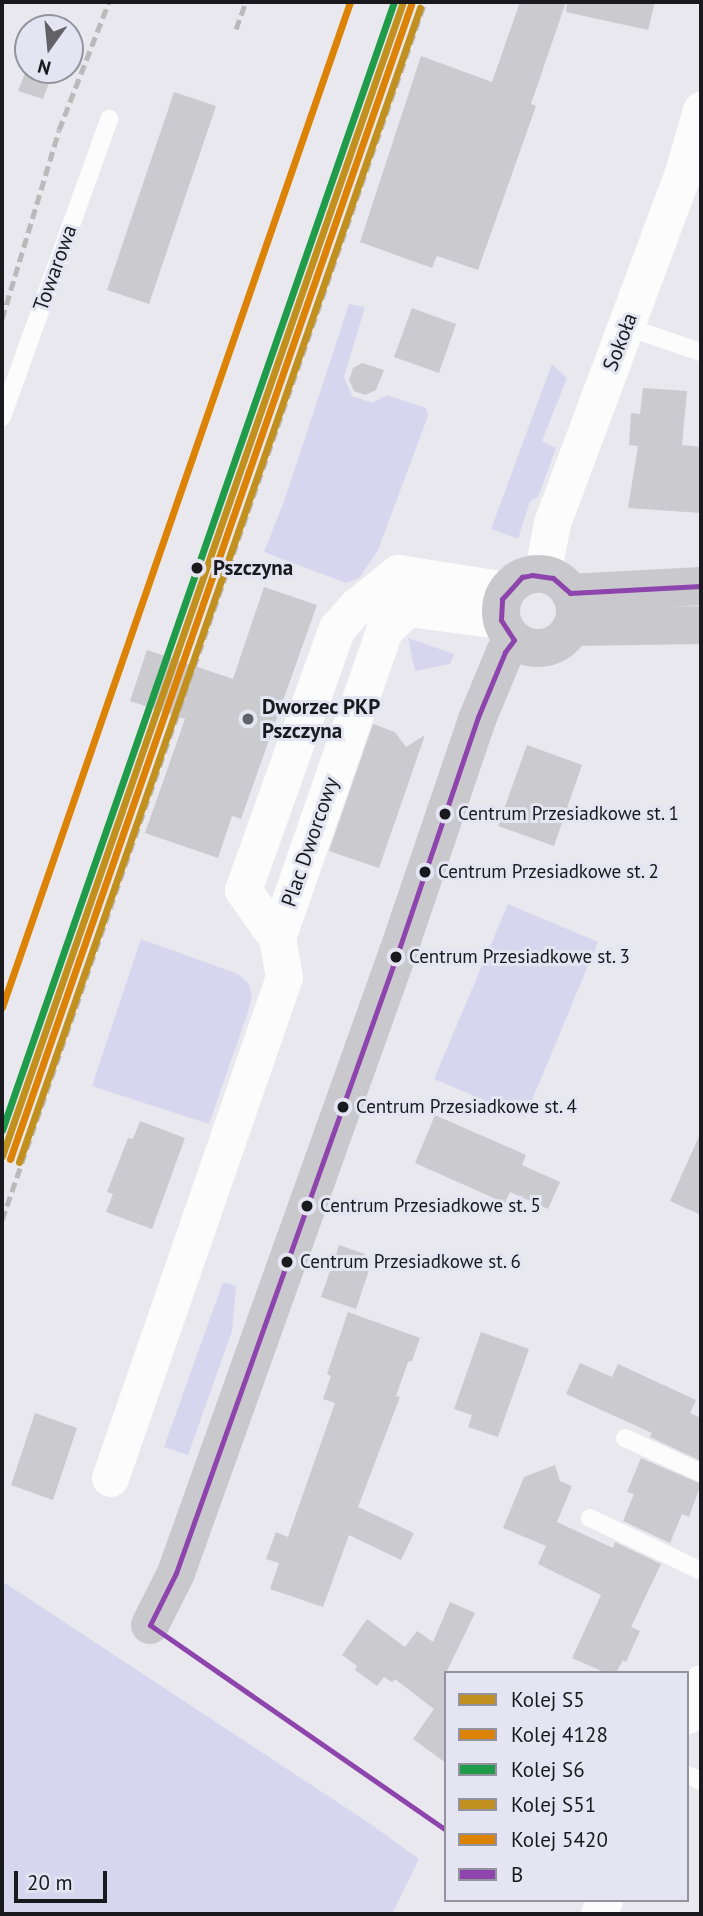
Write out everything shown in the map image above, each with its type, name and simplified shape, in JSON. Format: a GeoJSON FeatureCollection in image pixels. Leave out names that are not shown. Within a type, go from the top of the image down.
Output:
{"type":"FeatureCollection","features":[{"type":"Feature","properties":{"kind":"street","name":"Sokoła"},"geometry":{"type":"LineString","coordinates":[[561,598],[552,523],[682,176],[701,110]]}},
{"type":"Feature","properties":{"kind":"street"},"geometry":{"type":"LineString","coordinates":[[110,1478],[284,977],[276,938],[243,890],[337,628],[356,606],[398,573],[508,617],[524,646],[547,648],[557,643],[561,598]]}},
{"type":"Feature","properties":{"kind":"street"},"geometry":{"type":"LineString","coordinates":[[150,1626],[176,1573],[393,965],[478,717],[505,652],[508,617],[522,577],[561,598],[701,625]]}},
{"type":"Feature","properties":{"kind":"street"},"geometry":{"type":"LineString","coordinates":[[561,598],[701,586]]}},
{"type":"Feature","properties":{"kind":"street","name":"Plac Dworcowy"},"geometry":{"type":"LineString","coordinates":[[276,938],[384,630],[408,608],[508,617]]}},
{"type":"Feature","properties":{"kind":"street"},"geometry":{"type":"LineString","coordinates":[[689,1710],[701,1683]]}},
{"type":"Feature","properties":{"kind":"lane","name":"Towarowa"},"geometry":{"type":"LineString","coordinates":[[2,417],[109,119]]}},
{"type":"Feature","properties":{"kind":"lane"},"geometry":{"type":"LineString","coordinates":[[621,342],[701,352]]}},
{"type":"Feature","properties":{"kind":"lane"},"geometry":{"type":"LineString","coordinates":[[625,1438],[701,1473]]}},
{"type":"Feature","properties":{"kind":"lane"},"geometry":{"type":"LineString","coordinates":[[590,1518],[701,1571]]}},
{"type":"Feature","properties":{"kind":"shaded area"},"geometry":{"type":"Polygon","coordinates":[[[349,304],[365,307],[344,377],[352,396],[372,403],[387,395],[426,408],[428,416],[378,550],[359,578],[346,583],[264,552],[285,499],[349,304]]]}},
{"type":"Feature","properties":{"kind":"shaded area"},"geometry":{"type":"Polygon","coordinates":[[[552,364],[567,378],[542,441],[556,448],[538,497],[530,501],[518,539],[491,529],[552,364]]]}},
{"type":"Feature","properties":{"kind":"shaded area"},"geometry":{"type":"Polygon","coordinates":[[[408,638],[454,654],[450,664],[415,671],[408,638]]]}},
{"type":"Feature","properties":{"kind":"shaded area"},"geometry":{"type":"Polygon","coordinates":[[[508,904],[598,942],[525,1117],[434,1079],[508,904]]]}},
{"type":"Feature","properties":{"kind":"shaded area"},"geometry":{"type":"Polygon","coordinates":[[[141,939],[238,974],[249,984],[252,997],[248,1012],[209,1124],[92,1086],[141,939]]]}},
{"type":"Feature","properties":{"kind":"shaded area"},"geometry":{"type":"Polygon","coordinates":[[[223,1282],[236,1286],[232,1331],[188,1455],[164,1447],[223,1282]]]}},
{"type":"Feature","properties":{"kind":"shaded area"},"geometry":{"type":"Polygon","coordinates":[[[2,1581],[369,1823],[419,1859],[392,1914],[2,1914],[2,1581]]]}},
{"type":"Feature","properties":{"kind":"building"},"geometry":{"type":"Polygon","coordinates":[[[520,2],[566,2],[531,104],[536,106],[478,270],[437,256],[432,268],[360,242],[421,56],[492,82],[520,2]]]}},
{"type":"Feature","properties":{"kind":"building"},"geometry":{"type":"Polygon","coordinates":[[[567,2],[655,2],[648,30],[566,12],[567,2]]]}},
{"type":"Feature","properties":{"kind":"building"},"geometry":{"type":"Polygon","coordinates":[[[21,84],[49,84],[43,99],[18,91],[21,84]]]}},
{"type":"Feature","properties":{"kind":"building"},"geometry":{"type":"Polygon","coordinates":[[[174,92],[216,106],[149,304],[107,290],[174,92]]]}},
{"type":"Feature","properties":{"kind":"building"},"geometry":{"type":"Polygon","coordinates":[[[412,308],[456,324],[439,373],[394,357],[412,308]]]}},
{"type":"Feature","properties":{"kind":"building"},"geometry":{"type":"Polygon","coordinates":[[[362,363],[384,370],[376,390],[365,395],[354,391],[349,380],[353,368],[362,363]]]}},
{"type":"Feature","properties":{"kind":"building"},"geometry":{"type":"Polygon","coordinates":[[[643,388],[687,391],[682,445],[701,447],[701,513],[628,508],[638,446],[629,445],[631,413],[640,414],[643,388]]]}},
{"type":"Feature","properties":{"kind":"building"},"geometry":{"type":"Polygon","coordinates":[[[264,587],[317,605],[241,819],[232,816],[218,858],[145,833],[185,719],[130,701],[147,650],[233,679],[264,587]]]}},
{"type":"Feature","properties":{"kind":"building"},"geometry":{"type":"Polygon","coordinates":[[[373,724],[395,732],[406,747],[425,735],[379,868],[329,851],[373,724]]]}},
{"type":"Feature","properties":{"kind":"building"},"geometry":{"type":"Polygon","coordinates":[[[527,745],[582,765],[554,846],[498,826],[527,745]]]}},
{"type":"Feature","properties":{"kind":"building"},"geometry":{"type":"Polygon","coordinates":[[[435,1115],[526,1155],[522,1165],[560,1182],[548,1209],[510,1192],[505,1203],[415,1163],[435,1115]]]}},
{"type":"Feature","properties":{"kind":"building"},"geometry":{"type":"Polygon","coordinates":[[[140,1121],[185,1138],[152,1229],[106,1212],[113,1194],[107,1192],[128,1138],[133,1139],[140,1121]]]}},
{"type":"Feature","properties":{"kind":"building"},"geometry":{"type":"Polygon","coordinates":[[[701,1132],[701,1215],[670,1201],[701,1132]]]}},
{"type":"Feature","properties":{"kind":"building"},"geometry":{"type":"Polygon","coordinates":[[[339,1245],[365,1254],[362,1262],[371,1264],[356,1309],[321,1297],[339,1245]]]}},
{"type":"Feature","properties":{"kind":"building"},"geometry":{"type":"Polygon","coordinates":[[[348,1312],[420,1338],[412,1361],[408,1362],[396,1396],[400,1397],[358,1507],[414,1533],[401,1560],[349,1535],[323,1607],[270,1589],[279,1563],[266,1559],[276,1532],[288,1537],[335,1403],[323,1399],[331,1376],[327,1374],[348,1312]]]}},
{"type":"Feature","properties":{"kind":"building"},"geometry":{"type":"Polygon","coordinates":[[[481,1332],[529,1349],[498,1437],[468,1427],[472,1415],[454,1409],[481,1332]]]}},
{"type":"Feature","properties":{"kind":"building"},"geometry":{"type":"Polygon","coordinates":[[[580,1363],[612,1377],[618,1364],[696,1400],[690,1413],[701,1418],[701,1461],[650,1437],[652,1433],[566,1394],[580,1363]]]}},
{"type":"Feature","properties":{"kind":"building"},"geometry":{"type":"Polygon","coordinates":[[[35,1413],[77,1428],[53,1500],[11,1485],[35,1413]]]}},
{"type":"Feature","properties":{"kind":"building"},"geometry":{"type":"Polygon","coordinates":[[[641,1458],[701,1484],[689,1517],[682,1514],[670,1543],[623,1521],[634,1494],[627,1492],[641,1458]]]}},
{"type":"Feature","properties":{"kind":"building"},"geometry":{"type":"Polygon","coordinates":[[[555,1465],[560,1481],[572,1486],[557,1522],[613,1548],[615,1542],[661,1564],[631,1627],[640,1631],[626,1662],[623,1660],[617,1671],[601,1671],[572,1658],[601,1595],[538,1564],[546,1546],[503,1528],[524,1477],[555,1465]]]}},
{"type":"Feature","properties":{"kind":"building"},"geometry":{"type":"Polygon","coordinates":[[[450,1602],[475,1613],[447,1671],[444,1671],[444,1762],[413,1739],[434,1709],[395,1679],[392,1682],[384,1677],[377,1686],[355,1670],[357,1666],[342,1655],[367,1619],[405,1647],[417,1631],[433,1642],[450,1602]]]}},
{"type":"Feature","properties":{"kind":"railway"},"geometry":{"type":"LineString","coordinates":[[2,319],[59,130],[109,2]]}},
{"type":"Feature","properties":{"kind":"railway"},"geometry":{"type":"LineString","coordinates":[[236,29],[246,2]]}},
{"type":"Feature","properties":{"kind":"railway"},"geometry":{"type":"LineString","coordinates":[[2,1220],[425,2]]}},
{"type":"Feature","properties":{"kind":"rail line","name":"5420"},"geometry":{"type":"LineString","coordinates":[[2,1007],[350,2]]}},
{"type":"Feature","properties":{"kind":"rail line","name":"S6"},"geometry":{"type":"LineString","coordinates":[[2,1130],[394,2]]}},
{"type":"Feature","properties":{"kind":"rail line","name":"S5"},"geometry":{"type":"LineString","coordinates":[[2,1156],[403,2]]}},
{"type":"Feature","properties":{"kind":"rail line","name":"4128"},"geometry":{"type":"LineString","coordinates":[[10,1159],[411,5]]}},
{"type":"Feature","properties":{"kind":"rail line","name":"S51"},"geometry":{"type":"LineString","coordinates":[[19,1162],[420,8]]}},
{"type":"Feature","properties":{"kind":"transit line","name":"B"},"geometry":{"type":"LineString","coordinates":[[444,1829],[150,1625],[176,1573],[398,952],[478,717],[505,652],[514,640],[501,620],[502,599],[522,577],[532,575],[553,578],[570,593],[701,586]]}},
{"type":"Feature","properties":{"kind":"place","name":"Pszczyna"},"geometry":{"type":"Point","coordinates":[197,568]}},
{"type":"Feature","properties":{"kind":"place","name":"Dworzec PKP Pszczyna"},"geometry":{"type":"Point","coordinates":[248,719]}},
{"type":"Feature","properties":{"kind":"place","name":"Centrum Przesiadkowe st. 1"},"geometry":{"type":"Point","coordinates":[445,814]}},
{"type":"Feature","properties":{"kind":"place","name":"Centrum Przesiadkowe st. 2"},"geometry":{"type":"Point","coordinates":[425,872]}},
{"type":"Feature","properties":{"kind":"place","name":"Centrum Przesiadkowe st. 3"},"geometry":{"type":"Point","coordinates":[396,957]}},
{"type":"Feature","properties":{"kind":"place","name":"Centrum Przesiadkowe st. 4"},"geometry":{"type":"Point","coordinates":[343,1107]}},
{"type":"Feature","properties":{"kind":"place","name":"Centrum Przesiadkowe st. 5"},"geometry":{"type":"Point","coordinates":[307,1206]}},
{"type":"Feature","properties":{"kind":"place","name":"Centrum Przesiadkowe st. 6"},"geometry":{"type":"Point","coordinates":[287,1262]}}]}
